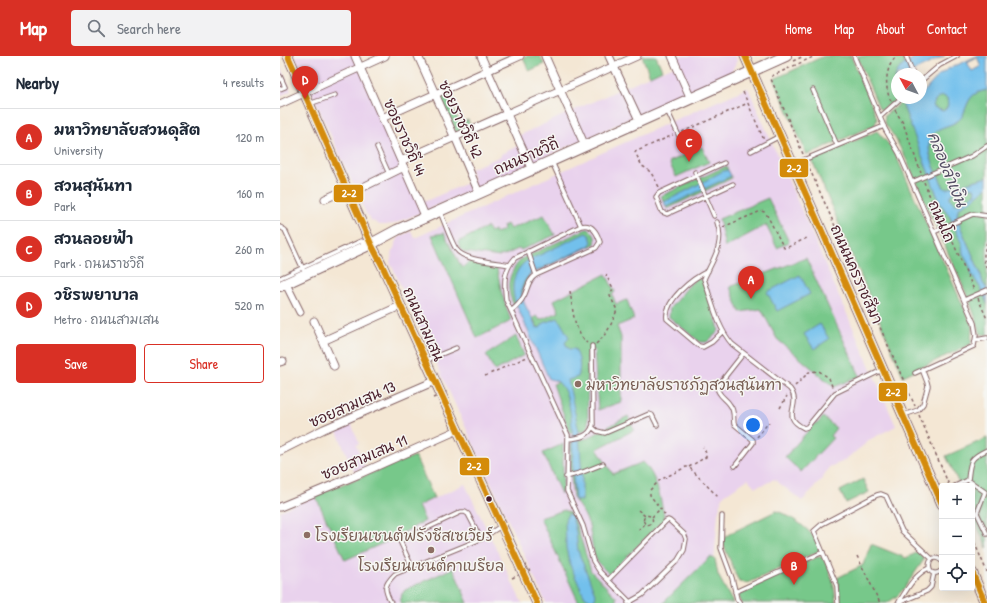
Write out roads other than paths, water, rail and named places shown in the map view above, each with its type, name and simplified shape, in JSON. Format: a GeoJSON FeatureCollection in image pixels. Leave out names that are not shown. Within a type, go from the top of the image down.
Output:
{"type":"FeatureCollection","features":[{"type":"Feature","properties":{"kind":"main road","name":"ถนนสามเสน"},"geometry":{"type":"LineString","coordinates":[[288,56],[371,244],[458,430],[536,603]]}},
{"type":"Feature","properties":{"kind":"main road","name":"ถนนนครราชสีมา"},"geometry":{"type":"LineString","coordinates":[[745,56],[903,415],[939,491]]}},
{"type":"Feature","properties":{"kind":"main road","name":"ถนนราชวิถี"},"geometry":{"type":"LineString","coordinates":[[282,283],[786,56]]}},
{"type":"Feature","properties":{"kind":"main road"},"geometry":{"type":"LineString","coordinates":[[975,579],[985,603]]}},
{"type":"Feature","properties":{"kind":"street","name":"ซอยราชวิถี 44"},"geometry":{"type":"LineString","coordinates":[[355,56],[426,218]]}},
{"type":"Feature","properties":{"kind":"street"},"geometry":{"type":"LineString","coordinates":[[280,104],[385,56]]}},
{"type":"Feature","properties":{"kind":"street","name":"ซอยราชวิถี 42"},"geometry":{"type":"LineString","coordinates":[[418,56],[479,193]]}},
{"type":"Feature","properties":{"kind":"street"},"geometry":{"type":"LineString","coordinates":[[481,56],[532,170]]}},
{"type":"Feature","properties":{"kind":"street"},"geometry":{"type":"LineString","coordinates":[[382,118],[520,56]]}},
{"type":"Feature","properties":{"kind":"street"},"geometry":{"type":"LineString","coordinates":[[545,56],[585,146]]}},
{"type":"Feature","properties":{"kind":"street"},"geometry":{"type":"LineString","coordinates":[[609,56],[640,122]]}},
{"type":"Feature","properties":{"kind":"street"},"geometry":{"type":"LineString","coordinates":[[325,199],[389,174],[402,164],[455,137],[637,56]]}},
{"type":"Feature","properties":{"kind":"street"},"geometry":{"type":"LineString","coordinates":[[672,56],[691,99]]}},
{"type":"Feature","properties":{"kind":"street"},"geometry":{"type":"LineString","coordinates":[[282,283],[300,312]]}},
{"type":"Feature","properties":{"kind":"street"},"geometry":{"type":"LineString","coordinates":[[323,341],[400,306]]}},
{"type":"Feature","properties":{"kind":"street"},"geometry":{"type":"LineString","coordinates":[[314,321],[334,366]]}},
{"type":"Feature","properties":{"kind":"street","name":"ซอยสามเสน 13"},"geometry":{"type":"LineString","coordinates":[[280,451],[435,381]]}},
{"type":"Feature","properties":{"kind":"street","name":"ซอยสามเสน 11"},"geometry":{"type":"LineString","coordinates":[[280,507],[357,475],[458,430]]}},
{"type":"Feature","properties":{"kind":"lane","name":"ถนนโถ"},"geometry":{"type":"LineString","coordinates":[[854,56],[880,118],[900,153],[964,300],[974,324],[976,340]]}},
{"type":"Feature","properties":{"kind":"lane"},"geometry":{"type":"LineString","coordinates":[[906,56],[911,68]]}},
{"type":"Feature","properties":{"kind":"lane"},"geometry":{"type":"LineString","coordinates":[[927,76],[940,65],[957,56]]}},
{"type":"Feature","properties":{"kind":"lane"},"geometry":{"type":"LineString","coordinates":[[280,76],[285,87],[280,90]]}},
{"type":"Feature","properties":{"kind":"lane"},"geometry":{"type":"LineString","coordinates":[[813,90],[837,145]]}},
{"type":"Feature","properties":{"kind":"lane"},"geometry":{"type":"LineString","coordinates":[[308,104],[335,95]]}},
{"type":"Feature","properties":{"kind":"lane"},"geometry":{"type":"LineString","coordinates":[[880,118],[894,104]]}},
{"type":"Feature","properties":{"kind":"lane"},"geometry":{"type":"LineString","coordinates":[[667,110],[678,135]]}},
{"type":"Feature","properties":{"kind":"lane"},"geometry":{"type":"LineString","coordinates":[[793,164],[884,126]]}},
{"type":"Feature","properties":{"kind":"lane"},"geometry":{"type":"LineString","coordinates":[[751,151],[780,136]]}},
{"type":"Feature","properties":{"kind":"lane"},"geometry":{"type":"LineString","coordinates":[[912,182],[972,156],[987,146]]}},
{"type":"Feature","properties":{"kind":"lane"},"geometry":{"type":"LineString","coordinates":[[377,147],[389,174]]}},
{"type":"Feature","properties":{"kind":"lane"},"geometry":{"type":"LineString","coordinates":[[552,161],[581,226]]}},
{"type":"Feature","properties":{"kind":"lane"},"geometry":{"type":"LineString","coordinates":[[724,163],[696,174],[659,192],[656,197],[660,209],[664,214],[667,214],[733,184]]}},
{"type":"Feature","properties":{"kind":"lane"},"geometry":{"type":"LineString","coordinates":[[696,174],[714,216]]}},
{"type":"Feature","properties":{"kind":"lane"},"geometry":{"type":"LineString","coordinates":[[439,211],[456,249],[461,255],[509,265]]}},
{"type":"Feature","properties":{"kind":"lane"},"geometry":{"type":"LineString","coordinates":[[934,232],[973,214],[987,216]]}},
{"type":"Feature","properties":{"kind":"lane"},"geometry":{"type":"LineString","coordinates":[[717,222],[720,228],[718,251],[704,279],[723,331],[732,344],[743,354],[791,390],[795,398],[795,404],[791,412],[792,418],[804,428],[807,427],[835,394],[883,369]]}},
{"type":"Feature","properties":{"kind":"lane"},"geometry":{"type":"LineString","coordinates":[[511,311],[516,308],[524,296],[529,283],[536,273],[596,248],[600,242],[597,234],[590,226],[581,226],[528,250],[515,258],[509,265],[506,273],[504,288],[506,300],[511,311],[565,427],[570,439],[566,491],[583,526],[595,566],[608,580],[630,603],[642,595],[678,560],[684,550],[686,538],[684,534],[668,520],[608,580]]}},
{"type":"Feature","properties":{"kind":"lane"},"geometry":{"type":"LineString","coordinates":[[280,227],[285,230],[304,272]]}},
{"type":"Feature","properties":{"kind":"lane"},"geometry":{"type":"LineString","coordinates":[[528,250],[536,273]]}},
{"type":"Feature","properties":{"kind":"lane"},"geometry":{"type":"LineString","coordinates":[[708,271],[694,278],[677,296],[668,307],[666,314],[667,319],[699,346],[703,347],[712,342],[723,331]]}},
{"type":"Feature","properties":{"kind":"lane"},"geometry":{"type":"LineString","coordinates":[[964,300],[987,290]]}},
{"type":"Feature","properties":{"kind":"lane"},"geometry":{"type":"LineString","coordinates":[[914,372],[974,346],[976,340],[987,338]]}},
{"type":"Feature","properties":{"kind":"lane"},"geometry":{"type":"LineString","coordinates":[[570,439],[583,437],[590,432],[592,427],[592,346]]}},
{"type":"Feature","properties":{"kind":"lane"},"geometry":{"type":"LineString","coordinates":[[426,361],[456,348]]}},
{"type":"Feature","properties":{"kind":"lane"},"geometry":{"type":"LineString","coordinates":[[735,466],[753,442],[734,424],[733,410],[718,392],[717,387],[743,354]]}},
{"type":"Feature","properties":{"kind":"lane"},"geometry":{"type":"LineString","coordinates":[[903,415],[916,410],[923,404],[928,386],[922,369]]}},
{"type":"Feature","properties":{"kind":"lane"},"geometry":{"type":"LineString","coordinates":[[592,427],[597,431],[605,433],[649,414],[652,415],[657,425]]}},
{"type":"Feature","properties":{"kind":"lane"},"geometry":{"type":"LineString","coordinates":[[968,480],[972,459],[976,455],[987,450]]}},
{"type":"Feature","properties":{"kind":"lane"},"geometry":{"type":"LineString","coordinates":[[566,477],[603,464]]}},
{"type":"Feature","properties":{"kind":"lane"},"geometry":{"type":"LineString","coordinates":[[962,483],[968,480]]}},
{"type":"Feature","properties":{"kind":"lane"},"geometry":{"type":"LineString","coordinates":[[968,480],[986,492],[977,512],[987,534]]}},
{"type":"Feature","properties":{"kind":"lane"},"geometry":{"type":"LineString","coordinates":[[838,603],[837,586],[814,531],[822,524],[881,494],[886,496],[902,531],[932,559],[939,559]]}},
{"type":"Feature","properties":{"kind":"lane"},"geometry":{"type":"LineString","coordinates":[[412,567],[400,541],[461,512],[468,514],[481,539]]}},
{"type":"Feature","properties":{"kind":"lane"},"geometry":{"type":"LineString","coordinates":[[722,516],[721,548],[740,603]]}},
{"type":"Feature","properties":{"kind":"lane"},"geometry":{"type":"LineString","coordinates":[[391,603],[385,590],[387,582],[394,574],[481,539],[502,526]]}},
{"type":"Feature","properties":{"kind":"lane"},"geometry":{"type":"LineString","coordinates":[[735,592],[823,552]]}},
{"type":"Feature","properties":{"kind":"lane"},"geometry":{"type":"LineString","coordinates":[[929,568],[929,563],[932,559]]}},
{"type":"Feature","properties":{"kind":"lane"},"geometry":{"type":"LineString","coordinates":[[929,568],[934,573]]}},
{"type":"Feature","properties":{"kind":"lane"},"geometry":{"type":"LineString","coordinates":[[898,603],[922,571],[929,568]]}},
{"type":"Feature","properties":{"kind":"lane"},"geometry":{"type":"LineString","coordinates":[[934,573],[939,572]]}},
{"type":"Feature","properties":{"kind":"lane"},"geometry":{"type":"LineString","coordinates":[[898,603],[927,591],[931,587],[934,573]]}},
{"type":"Feature","properties":{"kind":"water"},"geometry":{"type":"Polygon","coordinates":[[[916,56],[945,56],[920,68],[900,68],[916,56]]]}},
{"type":"Feature","properties":{"kind":"water"},"geometry":{"type":"Polygon","coordinates":[[[977,56],[987,56],[987,90],[972,96],[959,120],[939,129],[933,134],[929,149],[934,165],[944,188],[946,189],[987,177],[987,187],[972,200],[960,207],[957,213],[960,226],[980,272],[983,283],[987,289],[987,304],[982,290],[972,275],[970,267],[963,254],[962,244],[949,215],[940,203],[902,104],[927,104],[927,88],[939,75],[948,69],[977,56]],[[977,57],[967,62],[972,71],[981,66],[977,57]],[[943,96],[936,100],[933,107],[943,111],[948,104],[947,98],[943,96]],[[967,187],[952,193],[950,199],[955,204],[961,203],[976,193],[974,188],[967,187]]]}},
{"type":"Feature","properties":{"kind":"water"},"geometry":{"type":"Polygon","coordinates":[[[728,170],[731,176],[666,207],[664,202],[723,171],[728,170]]]}},
{"type":"Feature","properties":{"kind":"water"},"geometry":{"type":"Polygon","coordinates":[[[586,233],[590,236],[592,242],[589,246],[530,274],[522,288],[523,300],[536,327],[540,328],[544,323],[558,318],[569,337],[565,343],[569,349],[575,349],[580,363],[578,377],[568,380],[579,432],[582,501],[575,500],[572,425],[568,401],[560,384],[549,379],[515,301],[513,285],[518,270],[526,261],[586,233]]]}},
{"type":"Feature","properties":{"kind":"water"},"geometry":{"type":"Polygon","coordinates":[[[800,275],[810,294],[777,311],[767,292],[800,275]]]}},
{"type":"Feature","properties":{"kind":"water"},"geometry":{"type":"Polygon","coordinates":[[[820,324],[829,339],[814,349],[804,334],[820,324]]]}},
{"type":"Feature","properties":{"kind":"water"},"geometry":{"type":"Polygon","coordinates":[[[568,514],[572,516],[576,532],[578,551],[596,596],[592,601],[584,596],[570,565],[566,548],[565,520],[568,514]]]}},
{"type":"Feature","properties":{"kind":"place","name":"วชิรพยาบาล"},"geometry":{"type":"Point","coordinates":[305,99]}},
{"type":"Feature","properties":{"kind":"place","name":"สวนลอยฟ้า"},"geometry":{"type":"Point","coordinates":[689,162]}},
{"type":"Feature","properties":{"kind":"place","name":"มหาวิทยาลัยสวนดุสิต"},"geometry":{"type":"Point","coordinates":[751,299]}},
{"type":"Feature","properties":{"kind":"place","name":"มหาวิทยาลัยราชภัฏสวนสุนันทา"},"geometry":{"type":"Point","coordinates":[578,384]}},
{"type":"Feature","properties":{"kind":"place","name":"โรงเรียนเซนต์ฟรังซีสเซเวียร์"},"geometry":{"type":"Point","coordinates":[307,535]}},
{"type":"Feature","properties":{"kind":"place","name":"โรงเรียนเซนต์คาเบรียล"},"geometry":{"type":"Point","coordinates":[431,550]}},
{"type":"Feature","properties":{"kind":"place","name":"สวนสุนันทา"},"geometry":{"type":"Point","coordinates":[794,585]}},
{"type":"Feature","properties":{"kind":"water label","name":"คลองลำเงิน"},"geometry":{"type":"Point","coordinates":[948,169]}}]}
